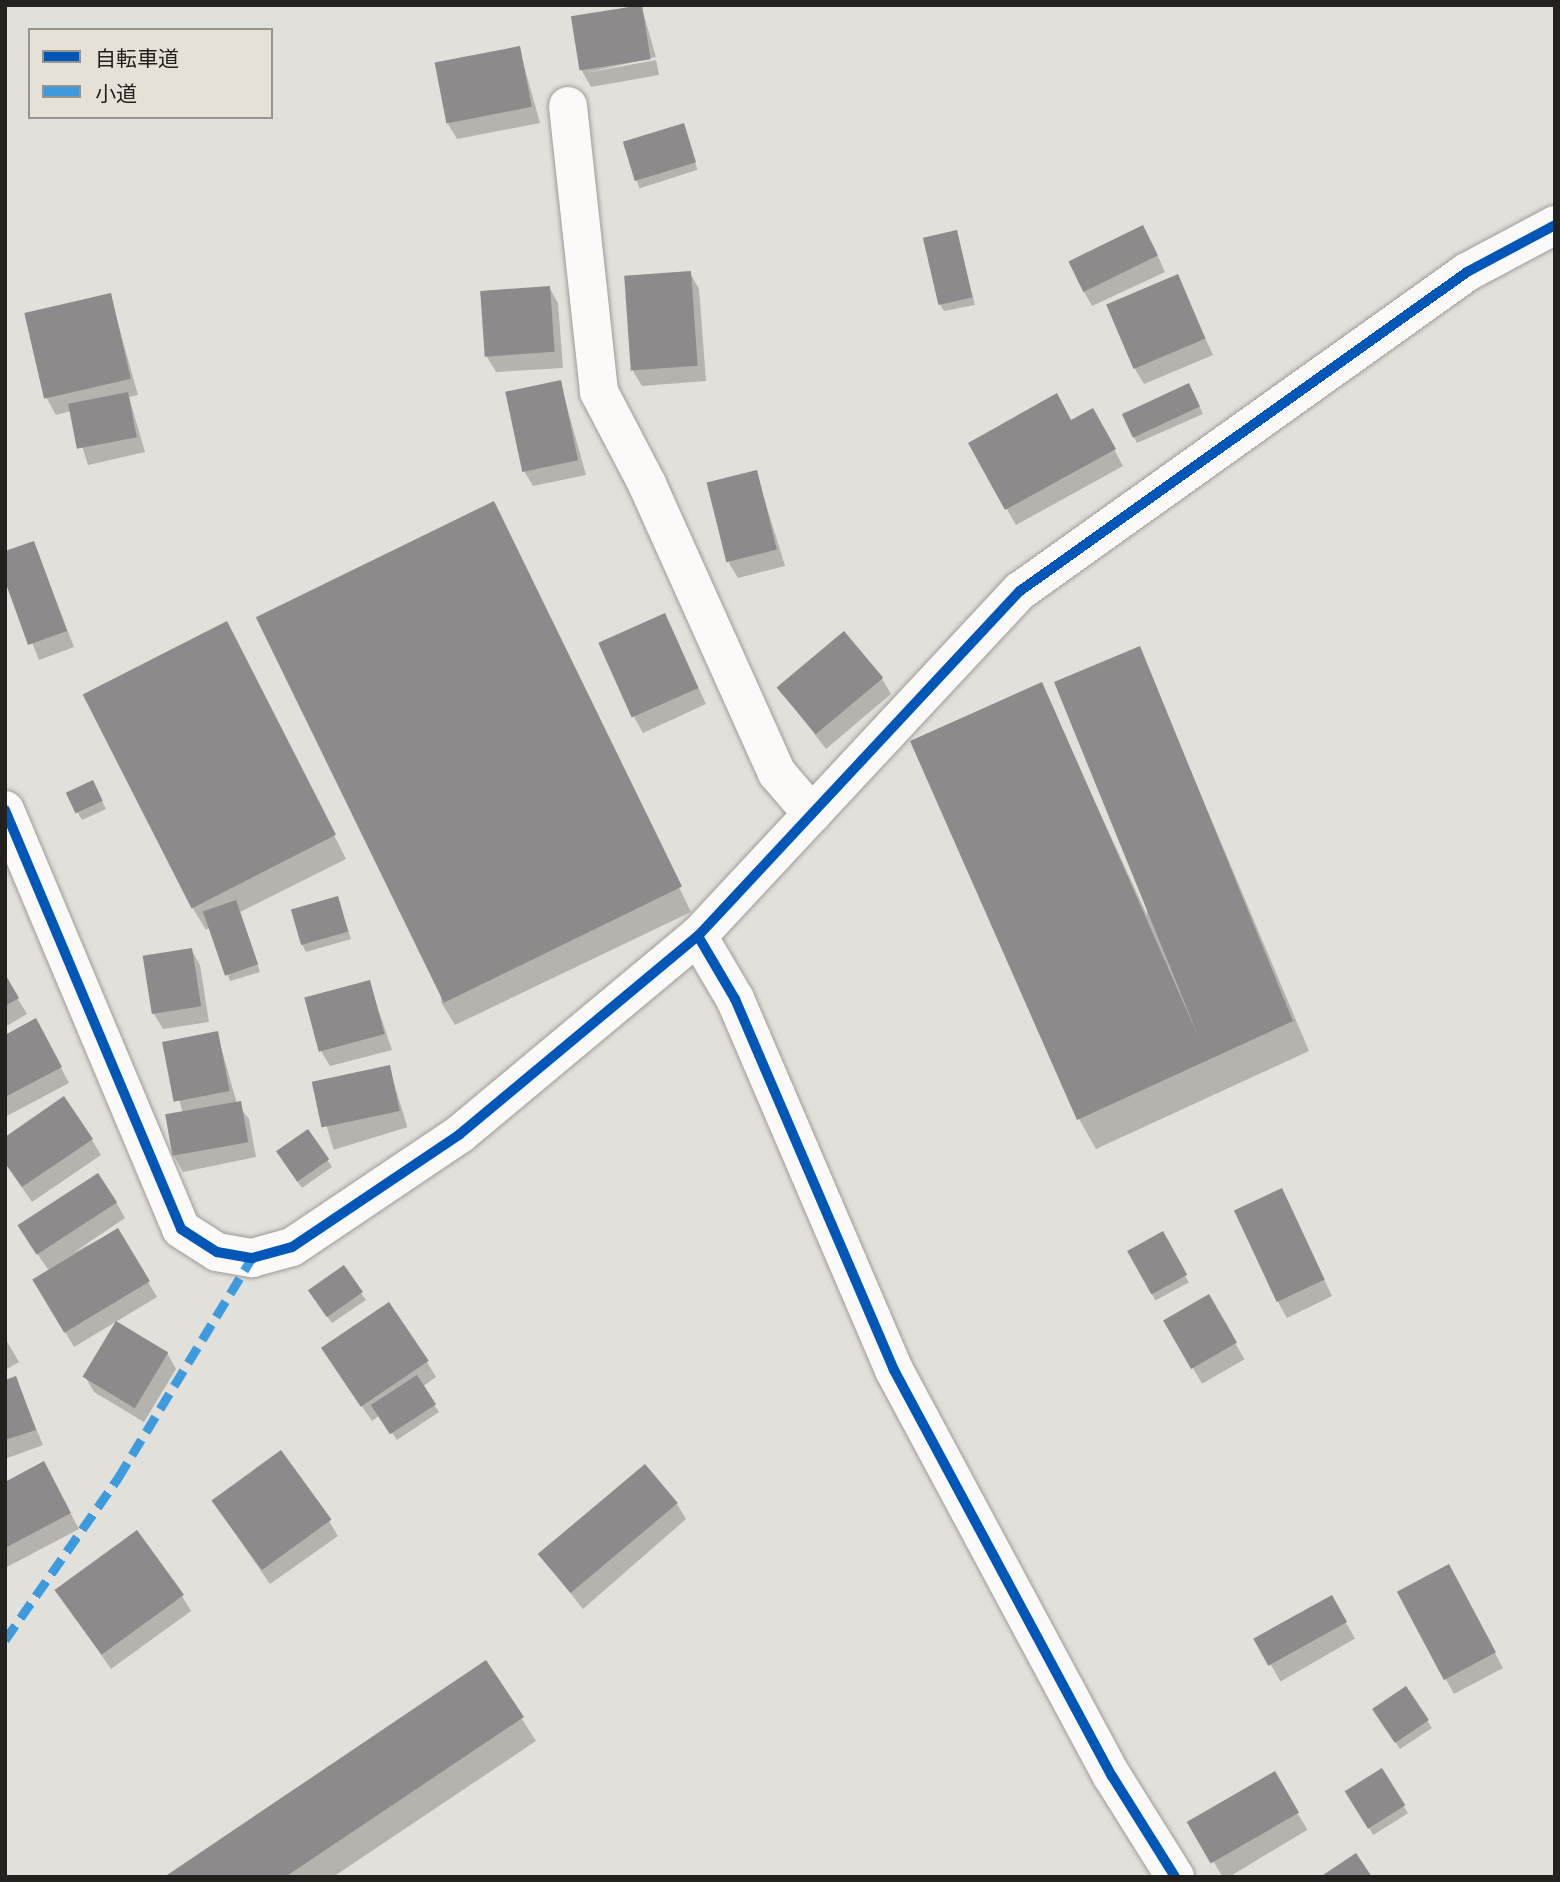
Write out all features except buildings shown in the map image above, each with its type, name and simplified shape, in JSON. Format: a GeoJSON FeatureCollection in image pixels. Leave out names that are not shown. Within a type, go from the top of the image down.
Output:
{"type":"FeatureCollection","features":[{"type":"Feature","properties":{"kind":"street"},"geometry":{"type":"LineString","coordinates":[[568,106],[599,392],[648,484],[776,773],[812,814]]}},
{"type":"Feature","properties":{"kind":"street"},"geometry":{"type":"LineString","coordinates":[[5,810],[181,1229],[217,1252],[252,1258],[292,1247],[373,1198],[460,1134],[698,936],[1020,591],[1467,272],[1555,225]]}},
{"type":"Feature","properties":{"kind":"street"},"geometry":{"type":"LineString","coordinates":[[698,936],[734,999],[900,1382],[1112,1776],[1175,1877]]}},
{"type":"Feature","properties":{"kind":"marked path"},"geometry":{"type":"LineString","coordinates":[[5,1640],[118,1478],[252,1258]]}},
{"type":"Feature","properties":{"kind":"cycle path"},"geometry":{"type":"LineString","coordinates":[[5,810],[181,1229],[217,1252],[252,1258],[292,1247],[460,1134],[698,936],[1020,591],[1467,272],[1555,225]]}},
{"type":"Feature","properties":{"kind":"cycle path"},"geometry":{"type":"LineString","coordinates":[[698,936],[735,999],[894,1370],[1112,1776],[1175,1877]]}}]}
